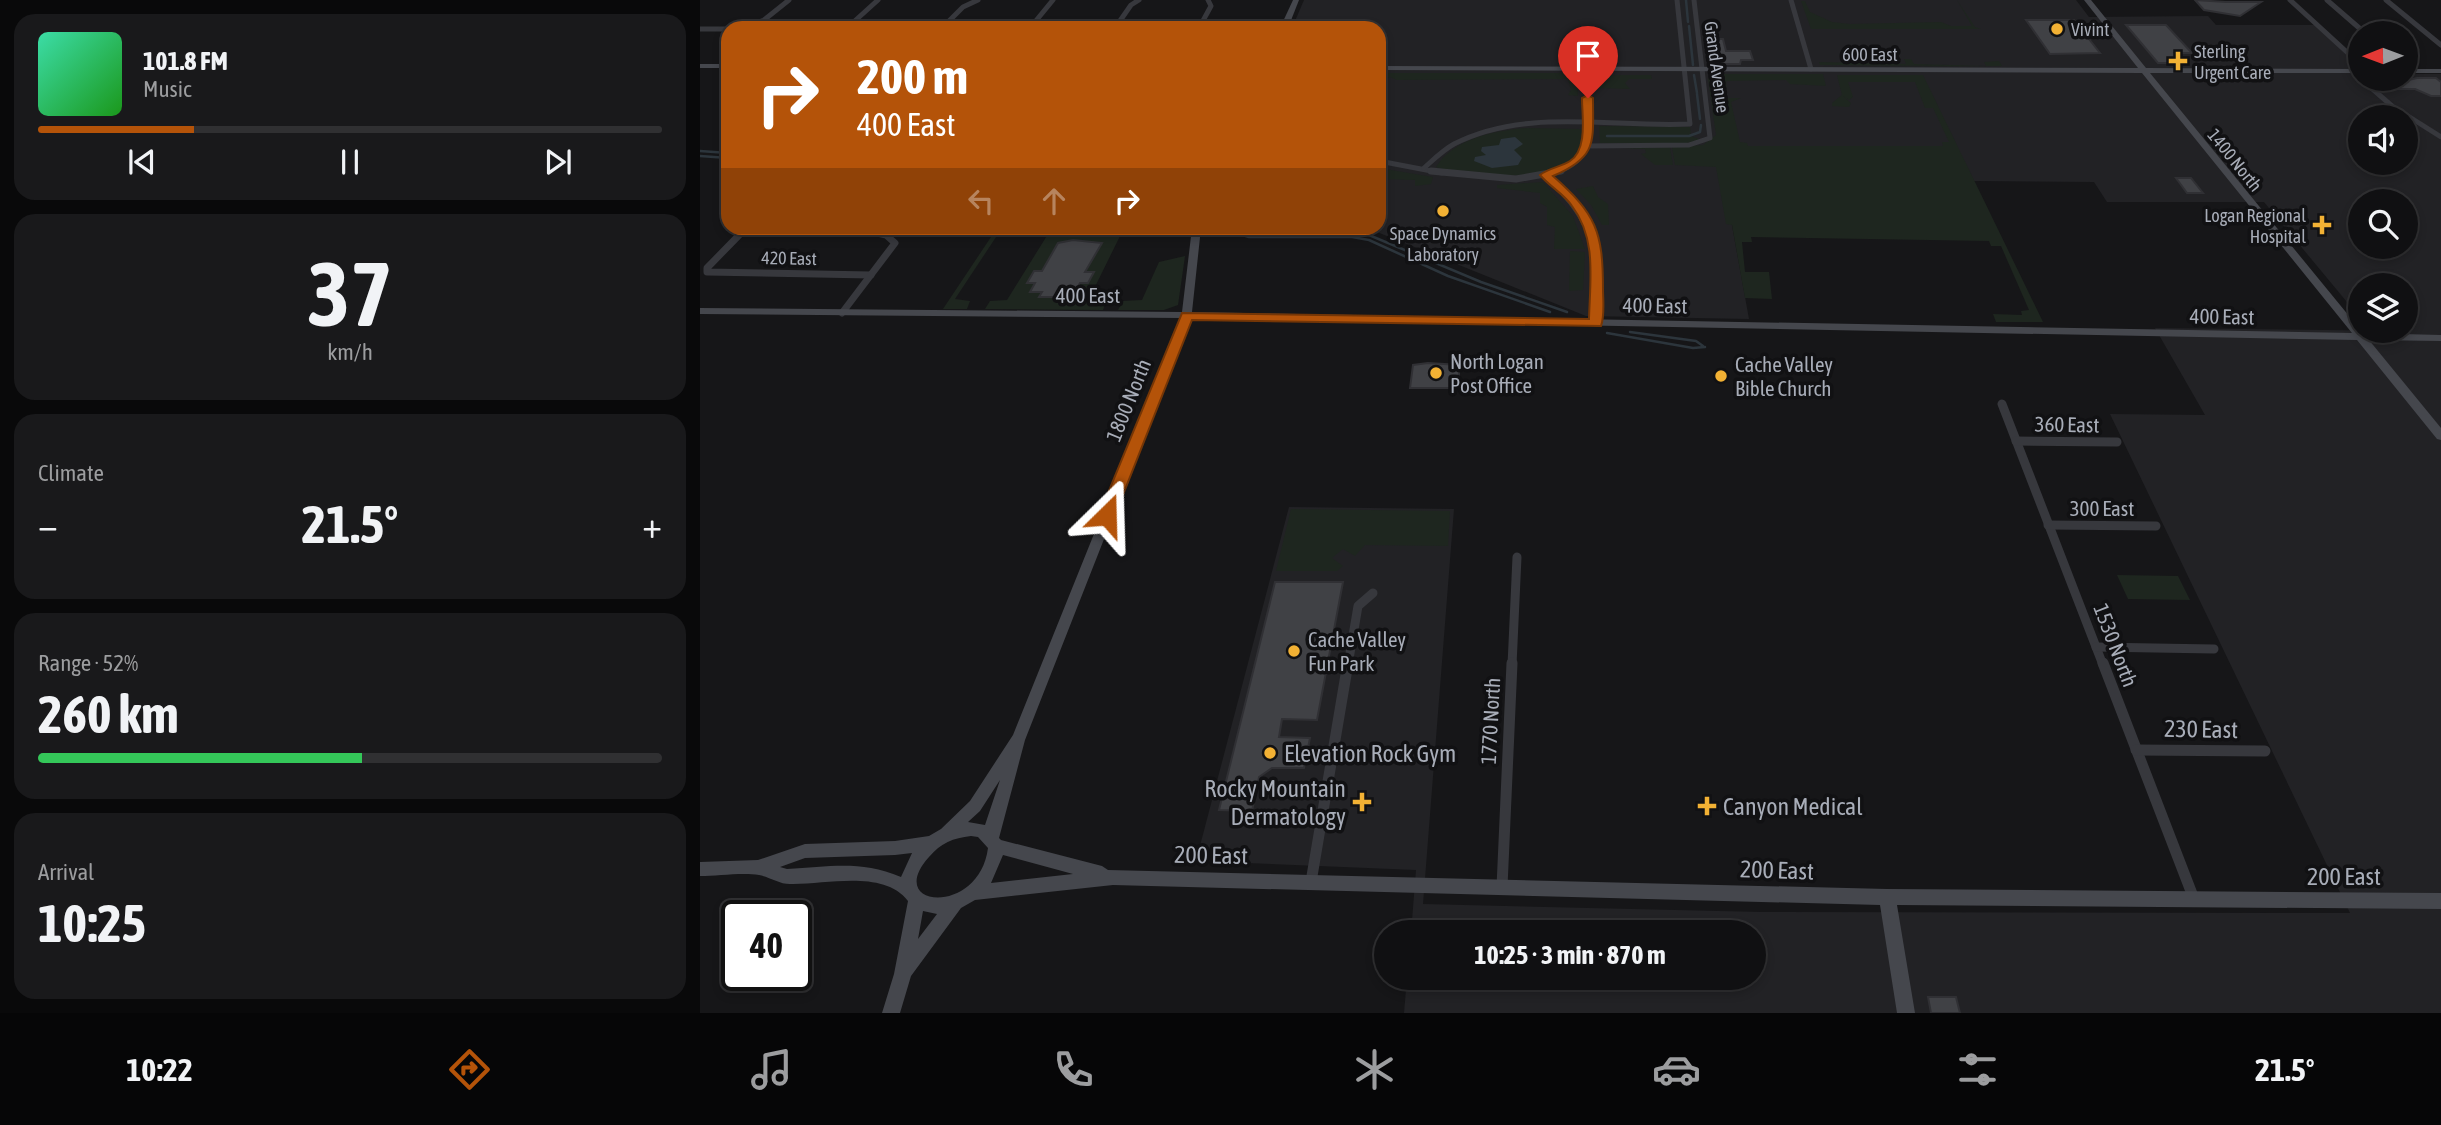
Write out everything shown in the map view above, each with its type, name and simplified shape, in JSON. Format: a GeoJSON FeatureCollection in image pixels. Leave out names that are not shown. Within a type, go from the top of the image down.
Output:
{"type":"FeatureCollection","features":[{"type":"Feature","properties":{"kind":"main road"},"geometry":{"type":"LineString","coordinates":[[914,894],[909,878],[913,865],[937,839]]}},
{"type":"Feature","properties":{"kind":"street"},"geometry":{"type":"LineString","coordinates":[[760,21],[789,0]]}},
{"type":"Feature","properties":{"kind":"street"},"geometry":{"type":"LineString","coordinates":[[855,21],[878,0]]}},
{"type":"Feature","properties":{"kind":"street"},"geometry":{"type":"LineString","coordinates":[[949,21],[963,7],[978,0]]}},
{"type":"Feature","properties":{"kind":"street"},"geometry":{"type":"LineString","coordinates":[[1036,21],[1053,0]]}},
{"type":"Feature","properties":{"kind":"street"},"geometry":{"type":"LineString","coordinates":[[1120,21],[1131,5],[1139,0]]}},
{"type":"Feature","properties":{"kind":"street"},"geometry":{"type":"LineString","coordinates":[[1203,21],[1211,6],[1209,0]]}},
{"type":"Feature","properties":{"kind":"street"},"geometry":{"type":"LineString","coordinates":[[1287,21],[1296,0]]}},
{"type":"Feature","properties":{"kind":"street","name":"Grand Avenue"},"geometry":{"type":"LineString","coordinates":[[1587,124],[1689,124],[1677,0]]}},
{"type":"Feature","properties":{"kind":"street","name":"Grand Avenue"},"geometry":{"type":"LineString","coordinates":[[1587,146],[1689,145],[1707,140],[1711,131],[1694,0]]}},
{"type":"Feature","properties":{"kind":"street"},"geometry":{"type":"LineString","coordinates":[[1791,0],[1811,69]]}},
{"type":"Feature","properties":{"kind":"street","name":"1400 North"},"geometry":{"type":"LineString","coordinates":[[2087,0],[2348,324]]}},
{"type":"Feature","properties":{"kind":"street"},"geometry":{"type":"LineString","coordinates":[[2290,0],[2348,59]]}},
{"type":"Feature","properties":{"kind":"street"},"geometry":{"type":"LineString","coordinates":[[2327,0],[2351,21]]}},
{"type":"Feature","properties":{"kind":"street"},"geometry":{"type":"LineString","coordinates":[[2386,0],[2441,45]]}},
{"type":"Feature","properties":{"kind":"street"},"geometry":{"type":"LineString","coordinates":[[700,29],[721,29]]}},
{"type":"Feature","properties":{"kind":"street"},"geometry":{"type":"LineString","coordinates":[[700,66],[721,66]]}},
{"type":"Feature","properties":{"kind":"street","name":"600 East"},"geometry":{"type":"LineString","coordinates":[[1386,68],[2348,69]]}},
{"type":"Feature","properties":{"kind":"street"},"geometry":{"type":"LineString","coordinates":[[1386,162],[1482,179],[1522,179],[1546,175],[1573,163],[1587,146],[1588,69]]}},
{"type":"Feature","properties":{"kind":"street"},"geometry":{"type":"LineString","coordinates":[[2418,70],[2441,71]]}},
{"type":"Feature","properties":{"kind":"street"},"geometry":{"type":"LineString","coordinates":[[2375,91],[2392,106],[2441,137]]}},
{"type":"Feature","properties":{"kind":"street"},"geometry":{"type":"LineString","coordinates":[[1424,168],[1450,145],[1493,129],[1587,124]]}},
{"type":"Feature","properties":{"kind":"street"},"geometry":{"type":"LineString","coordinates":[[1546,175],[1576,203],[1591,228],[1597,251],[1596,323]]}},
{"type":"Feature","properties":{"kind":"street","name":"420 East"},"geometry":{"type":"LineString","coordinates":[[739,235],[707,268],[707,272],[871,275]]}},
{"type":"Feature","properties":{"kind":"street"},"geometry":{"type":"LineString","coordinates":[[842,313],[893,248],[893,239],[880,235]]}},
{"type":"Feature","properties":{"kind":"street","name":"1800 North"},"geometry":{"type":"LineString","coordinates":[[993,842],[995,814],[1014,761],[1018,740],[1187,316],[1196,235]]}},
{"type":"Feature","properties":{"kind":"street","name":"400 East"},"geometry":{"type":"LineString","coordinates":[[700,311],[1187,316],[2348,338]]}},
{"type":"Feature","properties":{"kind":"street","name":"400 East"},"geometry":{"type":"LineString","coordinates":[[2418,338],[2441,338]]}},
{"type":"Feature","properties":{"kind":"street","name":"1400 North"},"geometry":{"type":"LineString","coordinates":[[2363,343],[2441,436]]}},
{"type":"Feature","properties":{"kind":"street","name":"1530 North"},"geometry":{"type":"LineString","coordinates":[[2002,404],[2193,899]]}},
{"type":"Feature","properties":{"kind":"street","name":"360 East"},"geometry":{"type":"LineString","coordinates":[[2017,441],[2117,442]]}},
{"type":"Feature","properties":{"kind":"street","name":"300 East"},"geometry":{"type":"LineString","coordinates":[[2048,525],[2156,526]]}},
{"type":"Feature","properties":{"kind":"street","name":"1770 North"},"geometry":{"type":"LineString","coordinates":[[1502,887],[1517,557]]}},
{"type":"Feature","properties":{"kind":"street"},"geometry":{"type":"LineString","coordinates":[[1311,882],[1358,606],[1373,593]]}},
{"type":"Feature","properties":{"kind":"street"},"geometry":{"type":"LineString","coordinates":[[2096,647],[2214,649]]}},
{"type":"Feature","properties":{"kind":"street","name":"1800 North"},"geometry":{"type":"LineString","coordinates":[[937,839],[975,806],[1006,754],[1018,740]]}},
{"type":"Feature","properties":{"kind":"street","name":"230 East"},"geometry":{"type":"LineString","coordinates":[[2136,750],[2265,751]]}},
{"type":"Feature","properties":{"kind":"street"},"geometry":{"type":"LineString","coordinates":[[700,869],[758,867],[805,851],[895,848],[971,829],[993,842],[993,870],[929,934],[903,974]]}},
{"type":"Feature","properties":{"kind":"street","name":"200 East"},"geometry":{"type":"LineString","coordinates":[[993,842],[1113,877]]}},
{"type":"Feature","properties":{"kind":"street"},"geometry":{"type":"LineString","coordinates":[[758,867],[787,877],[858,873],[879,876],[928,904],[964,897]]}},
{"type":"Feature","properties":{"kind":"street","name":"200 East"},"geometry":{"type":"LineString","coordinates":[[964,897],[1113,877],[1887,897],[2441,901]]}},
{"type":"Feature","properties":{"kind":"street"},"geometry":{"type":"LineString","coordinates":[[891,1013],[903,974],[914,894]]}},
{"type":"Feature","properties":{"kind":"street"},"geometry":{"type":"LineString","coordinates":[[1887,897],[1906,1013]]}},
{"type":"Feature","properties":{"kind":"shaded area"},"geometry":{"type":"Polygon","coordinates":[[[1304,0],[2076,0],[2089,17],[2208,16],[2216,25],[2320,25],[2348,51],[2348,91],[2418,91],[2418,74],[2441,74],[2441,1013],[1404,1013],[1406,990],[1766,990],[1766,920],[1412,920],[1416,870],[1196,861],[1289,507],[1454,509],[1423,904],[1762,912],[2350,913],[2110,414],[2205,415],[2155,328],[2348,330],[2348,343],[2418,343],[2418,273],[2348,273],[2348,303],[2264,202],[2107,202],[2094,182],[1974,181],[1960,155],[1719,154],[1749,319],[1586,316],[1384,235],[1386,21],[1295,21],[1304,0]]]}},
{"type":"Feature","properties":{"kind":"shaded area"},"geometry":{"type":"Polygon","coordinates":[[[1957,0],[1975,27],[1981,29],[1811,29],[1801,1],[1805,1],[1810,12],[1832,22],[1941,22],[1951,26],[1972,26],[1957,0]]]}},
{"type":"Feature","properties":{"kind":"shaded area"},"geometry":{"type":"Polygon","coordinates":[[[1904,59],[1911,59],[1914,64],[1986,66],[1984,62],[1999,61],[2002,66],[1822,67],[1949,66],[1820,65],[1819,62],[1906,64],[1904,59]]]}},
{"type":"Feature","properties":{"kind":"shaded area"},"geometry":{"type":"Polygon","coordinates":[[[1386,73],[1577,73],[1578,96],[1568,95],[1571,90],[1568,79],[1397,80],[1390,77],[1386,80],[1386,73]]]}},
{"type":"Feature","properties":{"kind":"shaded area"},"geometry":{"type":"Polygon","coordinates":[[[1712,74],[1823,74],[1826,86],[1790,84],[1786,80],[1726,81],[1727,98],[1741,98],[1731,102],[1740,142],[1747,143],[1748,146],[1943,146],[1942,142],[1949,142],[1933,108],[1925,108],[1915,82],[1848,82],[1853,97],[1849,100],[1843,96],[1851,103],[1849,107],[1832,106],[1842,95],[1837,75],[1923,75],[2043,322],[1996,322],[1993,314],[2022,315],[2021,311],[2029,310],[2001,246],[1991,246],[1989,241],[1751,237],[1752,242],[1742,242],[1745,272],[1769,272],[1772,299],[1745,298],[1732,225],[1726,224],[1716,167],[1675,165],[1672,147],[1703,145],[1716,135],[1708,79],[1712,74]]]}},
{"type":"Feature","properties":{"kind":"shaded area"},"geometry":{"type":"Polygon","coordinates":[[[1598,75],[1651,75],[1652,79],[1629,79],[1625,83],[1630,89],[1598,88],[1598,75]]]}},
{"type":"Feature","properties":{"kind":"shaded area"},"geometry":{"type":"Polygon","coordinates":[[[1599,126],[1690,127],[1691,136],[1702,140],[1687,143],[1600,143],[1599,126]]]}},
{"type":"Feature","properties":{"kind":"shaded area"},"geometry":{"type":"Polygon","coordinates":[[[1527,128],[1581,129],[1581,149],[1570,162],[1551,170],[1526,175],[1474,174],[1436,167],[1453,149],[1464,143],[1489,134],[1527,128]]]}},
{"type":"Feature","properties":{"kind":"shaded area"},"geometry":{"type":"Polygon","coordinates":[[[1515,137],[1523,144],[1514,150],[1522,158],[1518,165],[1492,168],[1474,161],[1475,157],[1486,155],[1481,151],[1482,147],[1499,145],[1501,139],[1515,137]]]}},
{"type":"Feature","properties":{"kind":"shaded area"},"geometry":{"type":"Polygon","coordinates":[[[1670,147],[1673,165],[1655,165],[1641,154],[1646,153],[1645,149],[1623,148],[1670,147]]]}},
{"type":"Feature","properties":{"kind":"shaded area"},"geometry":{"type":"Polygon","coordinates":[[[1386,169],[1433,177],[1431,184],[1415,186],[1415,180],[1386,179],[1386,169]]]}},
{"type":"Feature","properties":{"kind":"shaded area"},"geometry":{"type":"Polygon","coordinates":[[[1543,182],[1573,216],[1585,249],[1554,249],[1555,227],[1547,225],[1547,207],[1540,203],[1540,193],[1497,188],[1497,185],[1543,182]]]}},
{"type":"Feature","properties":{"kind":"shaded area"},"geometry":{"type":"Polygon","coordinates":[[[1593,186],[1598,197],[1608,204],[1609,225],[1602,225],[1591,205],[1576,189],[1593,186]]]}},
{"type":"Feature","properties":{"kind":"shaded area"},"geometry":{"type":"Polygon","coordinates":[[[992,235],[997,235],[955,299],[970,301],[967,309],[943,309],[992,235]]]}},
{"type":"Feature","properties":{"kind":"shaded area"},"geometry":{"type":"Polygon","coordinates":[[[1047,235],[1121,235],[1089,299],[1106,301],[1103,310],[985,309],[990,301],[1007,300],[1047,235]],[[1073,240],[1058,243],[1042,271],[1029,283],[1035,283],[1030,292],[1042,292],[1040,297],[1061,297],[1064,292],[1075,292],[1080,283],[1088,283],[1093,273],[1085,272],[1101,243],[1073,240]]]}},
{"type":"Feature","properties":{"kind":"shaded area"},"geometry":{"type":"Polygon","coordinates":[[[1570,251],[1585,252],[1583,290],[1569,291],[1570,251]]]}},
{"type":"Feature","properties":{"kind":"shaded area"},"geometry":{"type":"Polygon","coordinates":[[[1185,256],[1178,305],[1164,310],[1118,310],[1123,301],[1142,300],[1159,262],[1185,256]]]}},
{"type":"Feature","properties":{"kind":"shaded area"},"geometry":{"type":"Polygon","coordinates":[[[1291,509],[1450,511],[1448,546],[1365,545],[1355,556],[1343,549],[1332,558],[1343,566],[1337,571],[1276,571],[1291,509]]]}},
{"type":"Feature","properties":{"kind":"shaded area"},"geometry":{"type":"Polygon","coordinates":[[[2117,575],[2178,576],[2190,600],[2128,599],[2117,575]]]}},
{"type":"Feature","properties":{"kind":"building"},"geometry":{"type":"Polygon","coordinates":[[[2195,0],[2261,2],[2240,16],[2204,10],[2195,0]]]}},
{"type":"Feature","properties":{"kind":"building","name":"Vivint"},"geometry":{"type":"Polygon","coordinates":[[[2026,20],[2074,20],[2100,53],[2050,54],[2026,20]]]}},
{"type":"Feature","properties":{"kind":"building"},"geometry":{"type":"Polygon","coordinates":[[[2126,25],[2166,25],[2192,53],[2175,53],[2184,63],[2158,63],[2126,25]]]}},
{"type":"Feature","properties":{"kind":"building"},"geometry":{"type":"Polygon","coordinates":[[[1705,39],[1723,39],[1726,51],[1750,51],[1753,60],[1741,60],[1740,64],[1711,64],[1705,39]]]}},
{"type":"Feature","properties":{"kind":"building"},"geometry":{"type":"Polygon","coordinates":[[[2418,78],[2436,78],[2441,82],[2441,96],[2431,96],[2418,90],[2418,78]]]}},
{"type":"Feature","properties":{"kind":"building"},"geometry":{"type":"Polygon","coordinates":[[[2176,178],[2191,178],[2203,193],[2187,193],[2176,178]]]}},
{"type":"Feature","properties":{"kind":"building"},"geometry":{"type":"Polygon","coordinates":[[[1073,240],[1102,243],[1085,272],[1094,272],[1088,283],[1080,283],[1075,292],[1064,292],[1061,297],[1039,297],[1042,292],[1030,292],[1035,283],[1027,283],[1034,271],[1042,271],[1058,243],[1073,240]]]}},
{"type":"Feature","properties":{"kind":"building","name":"North Logan Post Office"},"geometry":{"type":"Polygon","coordinates":[[[1413,365],[1460,365],[1458,382],[1453,382],[1452,388],[1410,388],[1413,365]]]}},
{"type":"Feature","properties":{"kind":"building","name":"Cache Valley Fun Park"},"geometry":{"type":"Polygon","coordinates":[[[1275,582],[1343,582],[1317,720],[1282,719],[1279,737],[1310,738],[1304,768],[1272,768],[1259,777],[1252,811],[1219,810],[1275,582]]]}},
{"type":"Feature","properties":{"kind":"building"},"geometry":{"type":"Polygon","coordinates":[[[1928,997],[1956,997],[1960,1013],[1931,1013],[1928,997]]]}},
{"type":"Feature","properties":{"kind":"waterway"},"geometry":{"type":"LineString","coordinates":[[1686,0],[1688,22]]}},
{"type":"Feature","properties":{"kind":"waterway"},"geometry":{"type":"LineString","coordinates":[[1689,26],[1693,65]]}},
{"type":"Feature","properties":{"kind":"waterway"},"geometry":{"type":"LineString","coordinates":[[1694,75],[1697,93]]}},
{"type":"Feature","properties":{"kind":"waterway"},"geometry":{"type":"LineString","coordinates":[[1697,94],[1700,119]]}},
{"type":"Feature","properties":{"kind":"waterway"},"geometry":{"type":"LineString","coordinates":[[1607,136],[1689,136],[1700,132],[1701,125]]}},
{"type":"Feature","properties":{"kind":"waterway"},"geometry":{"type":"LineString","coordinates":[[700,151],[721,152]]}},
{"type":"Feature","properties":{"kind":"waterway"},"geometry":{"type":"LineString","coordinates":[[700,156],[721,158]]}},
{"type":"Feature","properties":{"kind":"waterway"},"geometry":{"type":"LineString","coordinates":[[1242,235],[1352,237],[1369,240],[1448,276],[1550,312]]}},
{"type":"Feature","properties":{"kind":"waterway"},"geometry":{"type":"LineString","coordinates":[[1369,235],[1481,282],[1567,312]]}},
{"type":"Feature","properties":{"kind":"waterway"},"geometry":{"type":"LineString","coordinates":[[1630,332],[1696,341],[1703,346]]}},
{"type":"Feature","properties":{"kind":"waterway"},"geometry":{"type":"LineString","coordinates":[[1607,333],[1693,348],[1705,347]]}},
{"type":"Feature","properties":{"kind":"place","name":"Vivint"},"geometry":{"type":"Point","coordinates":[2057,29]}},
{"type":"Feature","properties":{"kind":"place","name":"Sterling Urgent Care"},"geometry":{"type":"Point","coordinates":[2178,61]}},
{"type":"Feature","properties":{"kind":"place","name":"Space Dynamics Laboratory"},"geometry":{"type":"Point","coordinates":[1443,211]}},
{"type":"Feature","properties":{"kind":"place","name":"Logan Regional Hospital"},"geometry":{"type":"Point","coordinates":[2322,225]}},
{"type":"Feature","properties":{"kind":"place","name":"North Logan Post Office"},"geometry":{"type":"Point","coordinates":[1436,373]}},
{"type":"Feature","properties":{"kind":"place","name":"Cache Valley Bible Church"},"geometry":{"type":"Point","coordinates":[1721,376]}},
{"type":"Feature","properties":{"kind":"place","name":"Cache Valley Fun Park"},"geometry":{"type":"Point","coordinates":[1294,651]}},
{"type":"Feature","properties":{"kind":"place","name":"Elevation Rock Gym"},"geometry":{"type":"Point","coordinates":[1270,753]}},
{"type":"Feature","properties":{"kind":"place","name":"Rocky Mountain Dermatology"},"geometry":{"type":"Point","coordinates":[1362,802]}},
{"type":"Feature","properties":{"kind":"place","name":"Canyon Medical"},"geometry":{"type":"Point","coordinates":[1707,806]}},
{"type":"Feature","properties":{"kind":"route"},"geometry":{"type":"LineString","coordinates":[[1107,515],[1187,316],[1596,323],[1597,251],[1591,228],[1565,190],[1546,175],[1573,163],[1583,155],[1588,136],[1588,98]]}}]}
